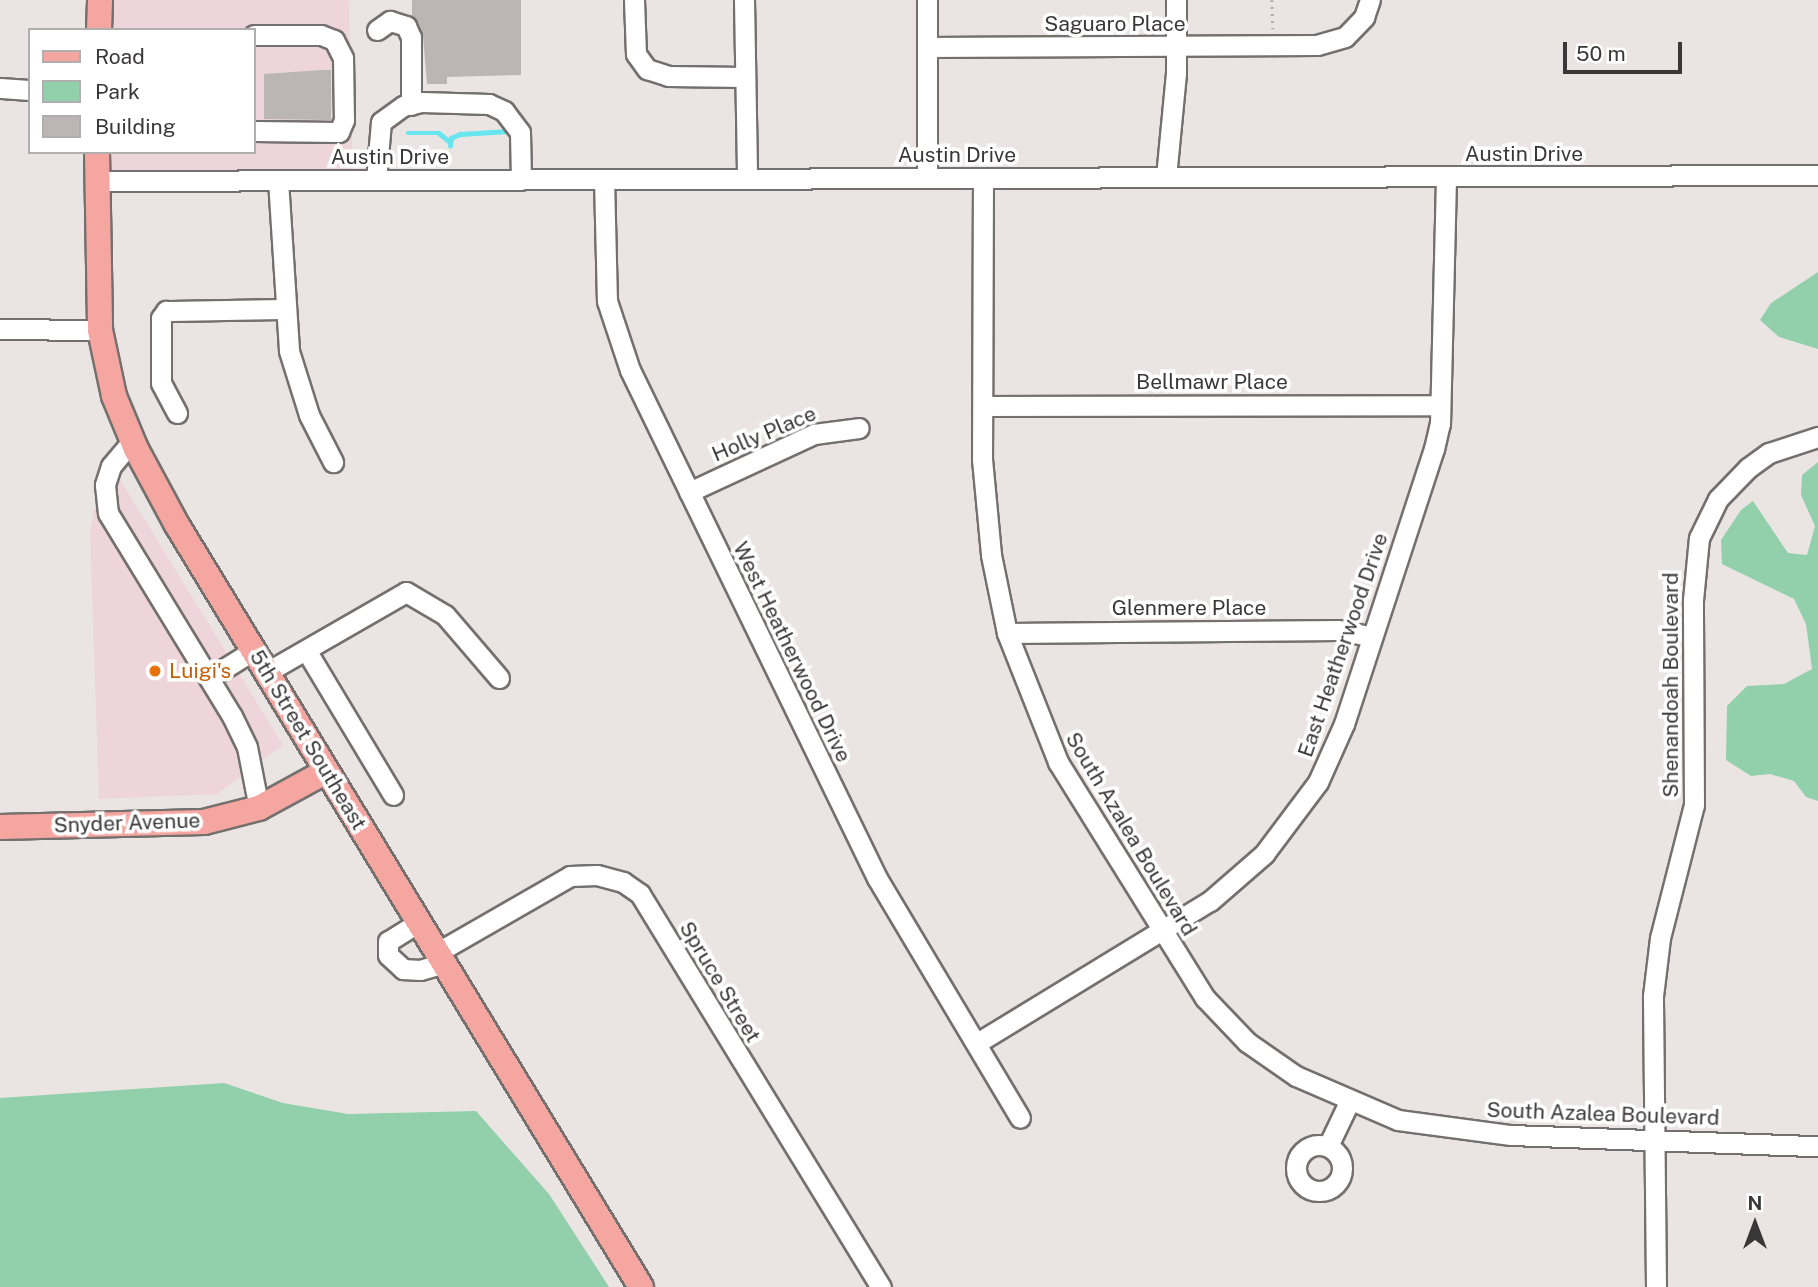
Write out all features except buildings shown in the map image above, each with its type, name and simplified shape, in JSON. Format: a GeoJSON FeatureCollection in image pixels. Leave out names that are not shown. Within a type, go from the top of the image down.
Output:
{"type":"FeatureCollection","features":[{"type":"Feature","properties":{"kind":"main road"},"geometry":{"type":"LineString","coordinates":[[99,28],[100,0]]}},
{"type":"Feature","properties":{"kind":"main road","name":"5th Street Southeast"},"geometry":{"type":"LineString","coordinates":[[97,154],[100,330],[114,396],[132,441],[327,772],[641,1287]]}},
{"type":"Feature","properties":{"kind":"main road","name":"Snyder Avenue"},"geometry":{"type":"LineString","coordinates":[[0,827],[204,822],[259,808],[327,772]]}},
{"type":"Feature","properties":{"kind":"street"},"geometry":{"type":"LineString","coordinates":[[634,0],[636,54],[647,69],[668,76],[745,77]]}},
{"type":"Feature","properties":{"kind":"street"},"geometry":{"type":"LineString","coordinates":[[744,0],[747,179]]}},
{"type":"Feature","properties":{"kind":"street"},"geometry":{"type":"LineString","coordinates":[[927,0],[927,178]]}},
{"type":"Feature","properties":{"kind":"street"},"geometry":{"type":"LineString","coordinates":[[1166,177],[1176,47],[1176,0]]}},
{"type":"Feature","properties":{"kind":"street","name":"Saguaro Place"},"geometry":{"type":"LineString","coordinates":[[927,47],[1302,45],[1345,37],[1364,17],[1370,0]]}},
{"type":"Feature","properties":{"kind":"street"},"geometry":{"type":"LineString","coordinates":[[377,30],[390,21],[406,26],[411,37],[411,105]]}},
{"type":"Feature","properties":{"kind":"street"},"geometry":{"type":"LineString","coordinates":[[256,35],[321,35],[334,40],[343,58],[344,120],[339,132],[256,131]]}},
{"type":"Feature","properties":{"kind":"street"},"geometry":{"type":"LineString","coordinates":[[0,88],[28,90]]}},
{"type":"Feature","properties":{"kind":"street"},"geometry":{"type":"LineString","coordinates":[[376,180],[381,122],[411,105],[497,106],[520,132],[521,180]]}},
{"type":"Feature","properties":{"kind":"street","name":"Austin Drive"},"geometry":{"type":"LineString","coordinates":[[97,181],[1818,175]]}},
{"type":"Feature","properties":{"kind":"street","name":"East Heatherwood Drive"},"geometry":{"type":"LineString","coordinates":[[977,1043],[1210,901],[1246,872],[1293,818],[1332,754],[1434,449],[1440,405],[1446,177]]}},
{"type":"Feature","properties":{"kind":"street","name":"South Azalea Boulevard"},"geometry":{"type":"LineString","coordinates":[[983,178],[985,502],[1007,633],[1058,762],[1160,931],[1205,998],[1247,1042],[1296,1076],[1349,1102],[1398,1120],[1455,1130],[1818,1146]]}},
{"type":"Feature","properties":{"kind":"street","name":"West Heatherwood Drive"},"geometry":{"type":"LineString","coordinates":[[604,179],[605,284],[611,320],[689,492],[877,878],[1020,1118]]}},
{"type":"Feature","properties":{"kind":"street"},"geometry":{"type":"LineString","coordinates":[[278,180],[289,351],[309,415],[333,462]]}},
{"type":"Feature","properties":{"kind":"street"},"geometry":{"type":"LineString","coordinates":[[177,413],[161,383],[161,318],[166,311],[286,309]]}},
{"type":"Feature","properties":{"kind":"street"},"geometry":{"type":"LineString","coordinates":[[0,329],[100,330]]}},
{"type":"Feature","properties":{"kind":"street","name":"Bellmawr Place"},"geometry":{"type":"LineString","coordinates":[[984,406],[1440,405]]}},
{"type":"Feature","properties":{"kind":"street","name":"Holly Place"},"geometry":{"type":"LineString","coordinates":[[689,492],[814,434],[859,428]]}},
{"type":"Feature","properties":{"kind":"street","name":"Shenandoah Boulevard"},"geometry":{"type":"LineString","coordinates":[[1656,1287],[1653,1139],[1656,955],[1694,805],[1693,600],[1699,538],[1717,499],[1748,468],[1769,453],[1818,437]]}},
{"type":"Feature","properties":{"kind":"street"},"geometry":{"type":"LineString","coordinates":[[132,441],[111,466],[105,485],[108,513],[209,678],[247,747],[259,808]]}},
{"type":"Feature","properties":{"kind":"street"},"geometry":{"type":"LineString","coordinates":[[267,672],[406,592],[444,615],[499,678]]}},
{"type":"Feature","properties":{"kind":"street","name":"Glenmere Place"},"geometry":{"type":"LineString","coordinates":[[1007,633],[1338,630],[1370,636]]}},
{"type":"Feature","properties":{"kind":"street"},"geometry":{"type":"LineString","coordinates":[[209,678],[254,650]]}},
{"type":"Feature","properties":{"kind":"street"},"geometry":{"type":"LineString","coordinates":[[306,650],[393,795]]}},
{"type":"Feature","properties":{"kind":"street","name":"Spruce Street"},"geometry":{"type":"LineString","coordinates":[[419,922],[388,941],[388,955],[403,969],[420,970],[570,876],[597,875],[623,882],[640,894],[881,1287]]}},
{"type":"Feature","properties":{"kind":"street"},"geometry":{"type":"LineString","coordinates":[[1329,1144],[1349,1102]]}},
{"type":"Feature","properties":{"kind":"path"},"geometry":{"type":"LineString","coordinates":[[1272,0],[1269,15],[1274,45]]}},
{"type":"Feature","properties":{"kind":"shaded area"},"geometry":{"type":"Polygon","coordinates":[[[100,0],[349,0],[353,180],[97,181],[97,154],[256,154],[256,28],[99,28],[100,0]]]}},
{"type":"Feature","properties":{"kind":"shaded area"},"geometry":{"type":"Polygon","coordinates":[[[105,455],[283,745],[217,794],[99,799],[90,532],[105,455]]]}},
{"type":"Feature","properties":{"kind":"green space"},"geometry":{"type":"Polygon","coordinates":[[[1818,272],[1818,349],[1779,337],[1760,320],[1771,303],[1818,272]]]}},
{"type":"Feature","properties":{"kind":"green space"},"geometry":{"type":"Polygon","coordinates":[[[1818,462],[1818,801],[1806,797],[1794,781],[1770,774],[1751,776],[1726,760],[1727,706],[1747,686],[1784,684],[1812,669],[1806,624],[1794,599],[1722,564],[1721,540],[1741,510],[1753,501],[1788,553],[1807,555],[1815,526],[1801,495],[1802,475],[1818,462]]]}},
{"type":"Feature","properties":{"kind":"green space"},"geometry":{"type":"Polygon","coordinates":[[[224,1083],[283,1103],[348,1114],[476,1111],[549,1194],[609,1287],[0,1287],[0,1098],[224,1083]]]}},
{"type":"Feature","properties":{"kind":"waterway"},"geometry":{"type":"LineString","coordinates":[[450,146],[451,138],[460,134],[509,131]]}},
{"type":"Feature","properties":{"kind":"waterway"},"geometry":{"type":"LineString","coordinates":[[408,133],[439,133],[449,141]]}},
{"type":"Feature","properties":{"kind":"place","name":"Luigi's"},"geometry":{"type":"Point","coordinates":[155,671]}}]}
